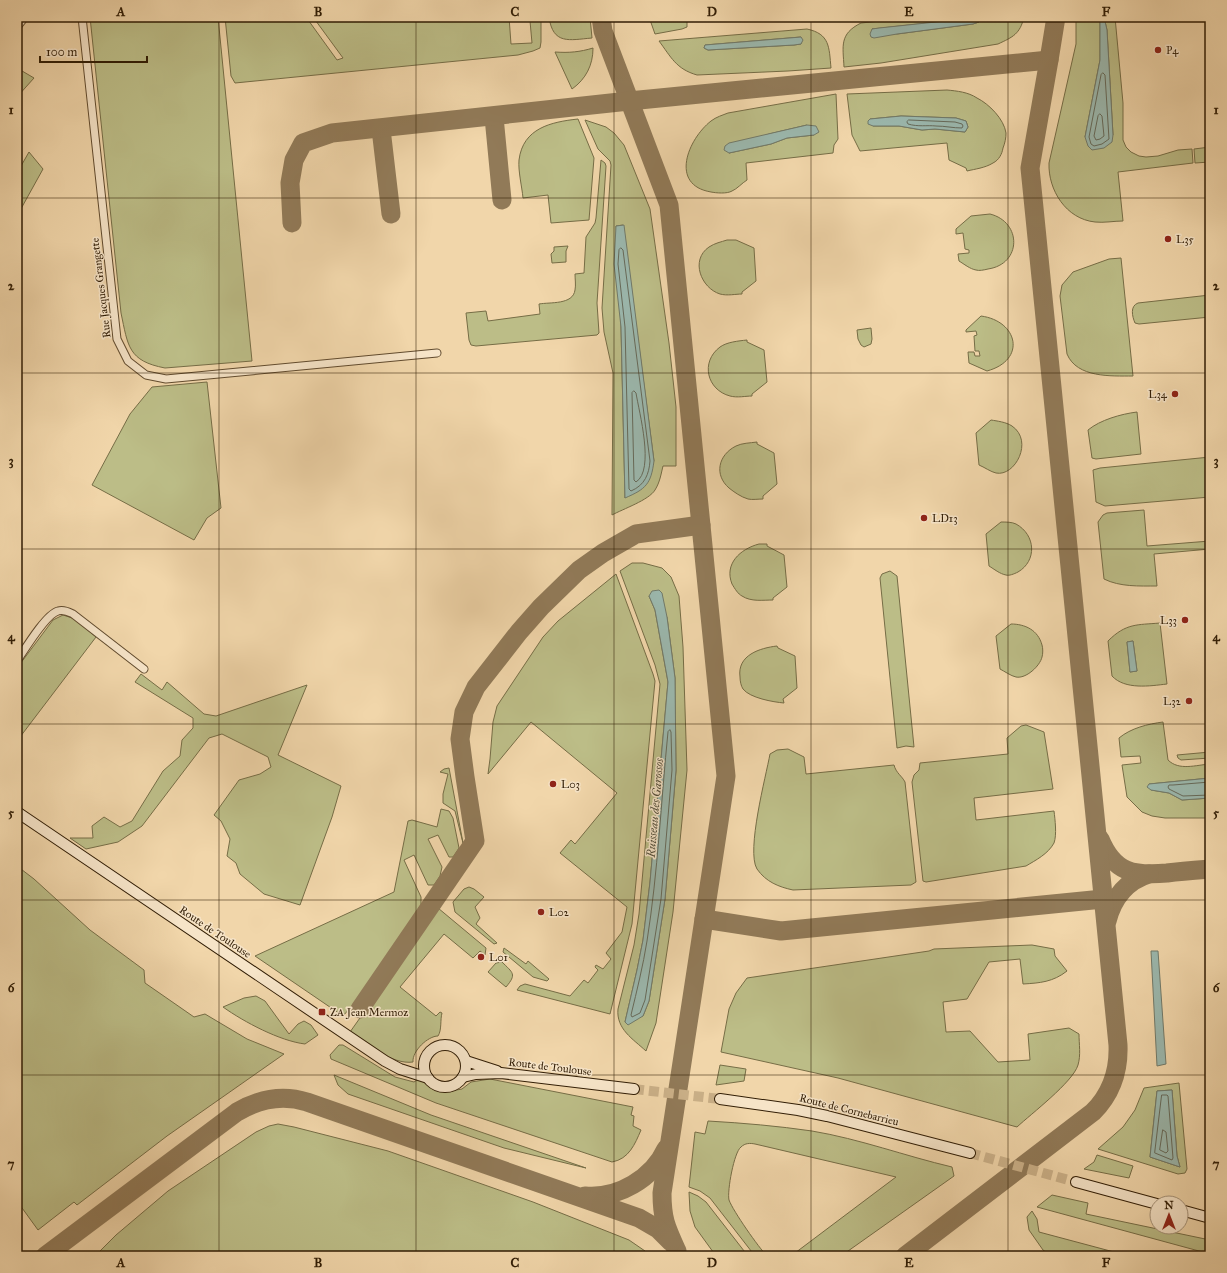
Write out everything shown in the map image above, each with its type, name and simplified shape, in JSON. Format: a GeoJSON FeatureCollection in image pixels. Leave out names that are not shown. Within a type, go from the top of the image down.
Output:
{"type":"FeatureCollection","features":[{"type":"Feature","properties":{"kind":"main road","name":"Route de Toulouse"},"geometry":{"type":"LineString","coordinates":[[17,812],[385,1061],[400,1069],[428,1078]]}},
{"type":"Feature","properties":{"kind":"main road"},"geometry":{"type":"LineString","coordinates":[[400,1069],[416,1066],[425,1059],[433,1049],[445,1045],[456,1048],[464,1056],[466,1067],[463,1077],[454,1085],[443,1087],[432,1082],[428,1078],[424,1069],[425,1059]]}},
{"type":"Feature","properties":{"kind":"main road","name":"Route de Toulouse"},"geometry":{"type":"LineString","coordinates":[[466,1061],[501,1073]]}},
{"type":"Feature","properties":{"kind":"main road","name":"Route de Toulouse"},"geometry":{"type":"LineString","coordinates":[[463,1077],[476,1074],[501,1073],[634,1089]]}},
{"type":"Feature","properties":{"kind":"main road","name":"Route de Cornebarrieu"},"geometry":{"type":"LineString","coordinates":[[720,1099],[805,1111],[970,1154]]}},
{"type":"Feature","properties":{"kind":"main road"},"geometry":{"type":"LineString","coordinates":[[1076,1182],[1149,1202]]}},
{"type":"Feature","properties":{"kind":"main road"},"geometry":{"type":"LineString","coordinates":[[1189,1212],[1210,1218]]}},
{"type":"Feature","properties":{"kind":"street"},"geometry":{"type":"LineString","coordinates":[[17,27],[25,17]]}},
{"type":"Feature","properties":{"kind":"street","name":"Rue Jacques Grangette"},"geometry":{"type":"LineString","coordinates":[[82,17],[117,339],[128,361],[146,375],[166,379],[437,353]]}},
{"type":"Feature","properties":{"kind":"street"},"geometry":{"type":"LineString","coordinates":[[17,661],[49,616],[59,610],[67,610],[144,669]]}},
{"type":"Feature","properties":{"kind":"green space"},"geometry":{"type":"Polygon","coordinates":[[[90,17],[218,17],[252,361],[165,368],[144,361],[137,356],[128,343],[121,313],[90,17]]]}},
{"type":"Feature","properties":{"kind":"green space"},"geometry":{"type":"Polygon","coordinates":[[[225,17],[306,17],[337,60],[343,58],[313,17],[509,17],[511,44],[532,43],[530,21],[537,17],[541,17],[541,42],[540,48],[518,55],[235,83],[231,76],[225,17]]]}},
{"type":"Feature","properties":{"kind":"green space"},"geometry":{"type":"Polygon","coordinates":[[[549,17],[590,17],[592,38],[576,40],[563,39],[554,32],[549,17]]]}},
{"type":"Feature","properties":{"kind":"green space"},"geometry":{"type":"Polygon","coordinates":[[[649,17],[687,17],[687,27],[655,34],[649,17]]]}},
{"type":"Feature","properties":{"kind":"green space"},"geometry":{"type":"Polygon","coordinates":[[[918,17],[1024,17],[1018,31],[1008,39],[998,44],[881,63],[844,67],[844,41],[849,32],[861,23],[918,17]],[[964,19],[872,29],[897,34],[973,24],[979,22],[979,19],[964,19]]]}},
{"type":"Feature","properties":{"kind":"green space"},"geometry":{"type":"Polygon","coordinates":[[[1076,17],[1100,17],[1100,60],[1085,137],[1113,135],[1107,30],[1104,17],[1115,17],[1123,103],[1123,140],[1126,147],[1131,152],[1139,156],[1146,157],[1158,156],[1178,150],[1192,149],[1193,163],[1118,172],[1123,221],[1095,222],[1085,220],[1075,215],[1061,202],[1055,193],[1052,183],[1049,163],[1076,44],[1076,17]]]}},
{"type":"Feature","properties":{"kind":"green space"},"geometry":{"type":"Polygon","coordinates":[[[807,29],[820,34],[827,42],[831,68],[697,75],[679,66],[659,41],[807,29]],[[801,37],[705,45],[704,48],[708,50],[801,44],[801,37]]]}},
{"type":"Feature","properties":{"kind":"green space"},"geometry":{"type":"Polygon","coordinates":[[[593,48],[592,60],[588,71],[581,81],[572,89],[555,52],[574,52],[593,48]]]}},
{"type":"Feature","properties":{"kind":"green space"},"geometry":{"type":"Polygon","coordinates":[[[17,68],[34,78],[17,97],[17,68]]]}},
{"type":"Feature","properties":{"kind":"green space"},"geometry":{"type":"Polygon","coordinates":[[[947,90],[970,94],[991,108],[1002,122],[1006,133],[1002,152],[1000,157],[990,165],[967,171],[966,168],[949,160],[947,143],[860,151],[852,135],[847,94],[947,90]],[[901,116],[870,119],[873,126],[899,126],[922,130],[935,129],[965,132],[968,127],[966,121],[956,118],[901,116]]]}},
{"type":"Feature","properties":{"kind":"green space"},"geometry":{"type":"Polygon","coordinates":[[[836,94],[838,139],[834,145],[833,153],[746,163],[747,180],[730,192],[711,192],[698,188],[690,180],[686,171],[687,161],[695,139],[703,129],[713,120],[728,113],[836,94]],[[807,125],[769,134],[729,153],[771,144],[787,138],[814,135],[807,125]]]}},
{"type":"Feature","properties":{"kind":"green space"},"geometry":{"type":"Polygon","coordinates":[[[578,119],[594,158],[589,220],[551,223],[548,195],[523,198],[519,160],[526,141],[532,134],[558,122],[578,119]]]}},
{"type":"Feature","properties":{"kind":"green space"},"geometry":{"type":"Polygon","coordinates":[[[585,120],[606,127],[614,133],[624,145],[650,209],[669,343],[676,407],[676,466],[663,466],[658,484],[652,494],[642,501],[612,515],[613,373],[604,332],[602,308],[611,165],[610,161],[598,149],[585,120]],[[623,225],[616,226],[621,327],[625,498],[654,461],[623,225]]]}},
{"type":"Feature","properties":{"kind":"green space"},"geometry":{"type":"Polygon","coordinates":[[[1210,147],[1210,162],[1195,163],[1194,149],[1210,147]]]}},
{"type":"Feature","properties":{"kind":"green space"},"geometry":{"type":"Polygon","coordinates":[[[29,152],[43,169],[17,216],[17,173],[29,152]]]}},
{"type":"Feature","properties":{"kind":"green space"},"geometry":{"type":"Polygon","coordinates":[[[601,160],[606,166],[597,303],[599,333],[597,335],[476,346],[471,345],[469,340],[466,313],[486,311],[488,321],[540,314],[539,304],[560,302],[570,298],[573,295],[575,288],[575,274],[584,273],[586,237],[595,223],[601,160]]]}},
{"type":"Feature","properties":{"kind":"green space"},"geometry":{"type":"Polygon","coordinates":[[[990,214],[1000,218],[1008,225],[1014,243],[1012,252],[999,266],[983,270],[969,268],[959,261],[958,254],[969,253],[969,250],[965,249],[963,233],[956,234],[956,229],[971,216],[990,214]]]}},
{"type":"Feature","properties":{"kind":"green space"},"geometry":{"type":"Polygon","coordinates":[[[727,240],[736,240],[754,248],[756,281],[742,292],[742,294],[723,295],[713,291],[703,280],[700,273],[700,259],[703,253],[709,247],[727,240]]]}},
{"type":"Feature","properties":{"kind":"green space"},"geometry":{"type":"Polygon","coordinates":[[[568,246],[566,251],[566,262],[552,263],[551,254],[554,251],[554,247],[568,246]]]}},
{"type":"Feature","properties":{"kind":"green space"},"geometry":{"type":"Polygon","coordinates":[[[1121,258],[1133,376],[1115,376],[1086,372],[1078,368],[1067,354],[1060,296],[1062,285],[1073,272],[1109,259],[1121,258]]]}},
{"type":"Feature","properties":{"kind":"green space"},"geometry":{"type":"Polygon","coordinates":[[[1210,295],[1210,317],[1139,324],[1135,323],[1133,309],[1135,304],[1210,295]]]}},
{"type":"Feature","properties":{"kind":"green space"},"geometry":{"type":"Polygon","coordinates":[[[981,316],[994,319],[1003,325],[1010,333],[1013,341],[1012,350],[1008,358],[1000,366],[987,371],[969,363],[968,352],[974,352],[975,356],[980,356],[979,351],[975,351],[974,336],[977,335],[976,331],[966,332],[966,330],[981,316]]]}},
{"type":"Feature","properties":{"kind":"green space"},"geometry":{"type":"Polygon","coordinates":[[[871,328],[871,344],[864,347],[858,339],[857,330],[871,328]]]}},
{"type":"Feature","properties":{"kind":"green space"},"geometry":{"type":"Polygon","coordinates":[[[747,340],[747,342],[764,350],[767,382],[752,394],[752,396],[738,397],[722,393],[711,382],[708,368],[710,360],[714,353],[723,345],[747,340]]]}},
{"type":"Feature","properties":{"kind":"green space"},"geometry":{"type":"Polygon","coordinates":[[[207,382],[221,508],[207,518],[194,540],[92,485],[130,414],[152,387],[207,382]]]}},
{"type":"Feature","properties":{"kind":"green space"},"geometry":{"type":"Polygon","coordinates":[[[1137,412],[1141,454],[1096,459],[1092,458],[1088,430],[1098,423],[1111,418],[1137,412]]]}},
{"type":"Feature","properties":{"kind":"green space"},"geometry":{"type":"Polygon","coordinates":[[[991,420],[1012,426],[1018,432],[1021,440],[1022,449],[1019,457],[1010,469],[1003,473],[996,473],[979,465],[976,433],[991,420]]]}},
{"type":"Feature","properties":{"kind":"green space"},"geometry":{"type":"Polygon","coordinates":[[[757,442],[757,444],[774,453],[777,484],[763,496],[763,499],[750,499],[735,493],[724,483],[721,477],[720,466],[725,455],[736,446],[757,442]]]}},
{"type":"Feature","properties":{"kind":"green space"},"geometry":{"type":"Polygon","coordinates":[[[1210,457],[1210,497],[1105,506],[1096,502],[1093,470],[1100,468],[1210,457]]]}},
{"type":"Feature","properties":{"kind":"green space"},"geometry":{"type":"Polygon","coordinates":[[[1144,510],[1147,546],[1210,541],[1210,549],[1154,554],[1157,586],[1123,585],[1104,579],[1098,522],[1103,515],[1107,513],[1144,510]]]}},
{"type":"Feature","properties":{"kind":"green space"},"geometry":{"type":"Polygon","coordinates":[[[1001,522],[1014,523],[1023,529],[1032,548],[1029,561],[1018,572],[1010,575],[1002,574],[989,566],[986,534],[1001,522]]]}},
{"type":"Feature","properties":{"kind":"green space"},"geometry":{"type":"Polygon","coordinates":[[[767,544],[767,546],[784,555],[787,587],[773,598],[773,600],[753,600],[742,596],[733,586],[730,577],[730,570],[735,558],[752,546],[767,544]]]}},
{"type":"Feature","properties":{"kind":"green space"},"geometry":{"type":"Polygon","coordinates":[[[632,563],[643,563],[662,568],[671,577],[679,596],[683,647],[687,770],[673,912],[656,1023],[646,1051],[626,1033],[618,1016],[618,1009],[634,945],[639,914],[660,684],[655,665],[620,571],[632,563]],[[649,596],[655,610],[668,682],[650,882],[643,940],[625,1022],[643,1016],[649,1001],[665,899],[676,771],[675,678],[667,617],[649,596]]]}},
{"type":"Feature","properties":{"kind":"green space"},"geometry":{"type":"Polygon","coordinates":[[[890,571],[897,576],[914,747],[906,746],[897,748],[880,578],[882,574],[890,571]]]}},
{"type":"Feature","properties":{"kind":"green space"},"geometry":{"type":"Polygon","coordinates":[[[616,574],[655,681],[632,924],[610,1014],[517,990],[520,986],[525,984],[570,996],[584,980],[588,983],[598,970],[595,967],[596,965],[603,969],[611,959],[606,953],[622,932],[627,907],[560,853],[571,840],[575,844],[617,793],[531,722],[488,774],[493,722],[497,706],[543,637],[558,621],[616,574]]]}},
{"type":"Feature","properties":{"kind":"green space"},"geometry":{"type":"Polygon","coordinates":[[[63,615],[75,619],[96,637],[17,741],[17,668],[53,620],[63,615]]]}},
{"type":"Feature","properties":{"kind":"green space"},"geometry":{"type":"Polygon","coordinates":[[[1160,623],[1167,684],[1153,686],[1131,685],[1117,680],[1112,676],[1108,641],[1114,635],[1126,628],[1138,625],[1160,623]],[[1133,641],[1127,642],[1130,672],[1137,671],[1133,641]]]}},
{"type":"Feature","properties":{"kind":"green space"},"geometry":{"type":"Polygon","coordinates":[[[1011,624],[1021,625],[1034,632],[1040,640],[1043,651],[1041,661],[1036,668],[1028,674],[1020,677],[1012,676],[1000,669],[996,636],[1011,624]]]}},
{"type":"Feature","properties":{"kind":"green space"},"geometry":{"type":"Polygon","coordinates":[[[777,646],[778,648],[795,656],[797,688],[783,699],[784,703],[768,701],[751,695],[743,689],[740,680],[740,669],[746,658],[757,651],[777,646]]]}},
{"type":"Feature","properties":{"kind":"green space"},"geometry":{"type":"Polygon","coordinates":[[[141,674],[162,690],[167,682],[204,714],[216,716],[307,685],[278,755],[341,786],[332,817],[300,905],[264,894],[240,874],[236,863],[227,856],[230,839],[221,821],[214,815],[239,780],[260,774],[271,767],[268,757],[222,734],[209,738],[142,826],[118,842],[86,849],[70,838],[93,838],[92,826],[104,817],[120,827],[132,821],[163,771],[180,756],[182,740],[193,728],[193,718],[135,682],[141,674]]]}},
{"type":"Feature","properties":{"kind":"green space"},"geometry":{"type":"Polygon","coordinates":[[[1163,722],[1168,760],[1182,766],[1210,764],[1210,778],[1149,784],[1151,790],[1169,793],[1182,800],[1210,798],[1210,818],[1165,818],[1152,816],[1142,812],[1127,797],[1122,765],[1141,763],[1140,756],[1121,757],[1119,738],[1140,727],[1163,722]]]}},
{"type":"Feature","properties":{"kind":"green space"},"geometry":{"type":"Polygon","coordinates":[[[1026,725],[1044,732],[1053,789],[974,798],[976,820],[1054,811],[1056,827],[1054,843],[1042,856],[1026,866],[926,882],[923,881],[912,782],[914,775],[919,770],[920,763],[1008,754],[1007,738],[1021,726],[1026,725]]]}},
{"type":"Feature","properties":{"kind":"green space"},"geometry":{"type":"Polygon","coordinates":[[[788,749],[804,757],[806,774],[894,765],[905,782],[916,882],[911,885],[793,890],[773,883],[761,874],[757,869],[754,860],[755,831],[770,754],[777,750],[788,749]]]}},
{"type":"Feature","properties":{"kind":"green space"},"geometry":{"type":"Polygon","coordinates":[[[1210,752],[1210,758],[1181,760],[1177,755],[1210,752]]]}},
{"type":"Feature","properties":{"kind":"green space"},"geometry":{"type":"Polygon","coordinates":[[[449,768],[463,843],[455,811],[443,803],[443,794],[448,774],[440,772],[449,768]]]}},
{"type":"Feature","properties":{"kind":"green space"},"geometry":{"type":"Polygon","coordinates":[[[441,809],[449,811],[453,818],[459,848],[453,857],[449,857],[438,835],[428,839],[442,867],[440,876],[434,885],[428,885],[414,855],[404,860],[421,897],[421,905],[358,999],[343,1016],[255,956],[394,892],[408,821],[412,820],[437,827],[441,809]]]}},
{"type":"Feature","properties":{"kind":"green space"},"geometry":{"type":"Polygon","coordinates":[[[17,866],[34,879],[90,930],[144,970],[145,983],[194,1017],[205,1014],[247,1039],[284,1054],[167,1136],[77,1205],[74,1202],[38,1230],[17,1201],[17,866]]]}},
{"type":"Feature","properties":{"kind":"green space"},"geometry":{"type":"Polygon","coordinates":[[[469,887],[484,897],[475,907],[480,918],[476,924],[497,943],[494,944],[455,912],[453,902],[464,889],[469,887]]]}},
{"type":"Feature","properties":{"kind":"green space"},"geometry":{"type":"Polygon","coordinates":[[[438,908],[486,948],[485,955],[480,951],[473,958],[444,934],[400,987],[436,1016],[440,1012],[442,1013],[438,1036],[425,1041],[421,1045],[415,1053],[413,1062],[405,1062],[380,1053],[350,1032],[438,908]]]}},
{"type":"Feature","properties":{"kind":"green space"},"geometry":{"type":"Polygon","coordinates":[[[1032,945],[1054,949],[1055,956],[1067,971],[1057,978],[1023,984],[1020,959],[989,962],[967,999],[943,1002],[946,1032],[970,1031],[998,1062],[1030,1060],[1028,1034],[1069,1028],[1079,1034],[1080,1050],[1078,1065],[1075,1072],[1060,1089],[1017,1127],[838,1078],[721,1052],[729,1009],[736,993],[747,978],[929,951],[934,949],[1032,945]]]}},
{"type":"Feature","properties":{"kind":"green space"},"geometry":{"type":"Polygon","coordinates":[[[504,948],[526,964],[528,961],[549,979],[547,981],[533,977],[503,952],[504,948]]]}},
{"type":"Feature","properties":{"kind":"green space"},"geometry":{"type":"Polygon","coordinates":[[[502,962],[512,974],[512,979],[506,987],[488,972],[496,963],[502,962]]]}},
{"type":"Feature","properties":{"kind":"green space"},"geometry":{"type":"Polygon","coordinates":[[[256,996],[265,1001],[289,1034],[298,1024],[304,1021],[311,1025],[318,1035],[305,1044],[295,1042],[274,1035],[252,1025],[223,1007],[244,998],[256,996]]]}},
{"type":"Feature","properties":{"kind":"green space"},"geometry":{"type":"Polygon","coordinates":[[[339,1045],[343,1045],[395,1077],[414,1082],[417,1080],[418,1076],[423,1078],[432,1087],[441,1091],[462,1089],[471,1082],[490,1079],[633,1107],[631,1115],[634,1116],[633,1126],[641,1130],[631,1150],[623,1158],[612,1162],[436,1103],[331,1059],[330,1055],[339,1045]]]}},
{"type":"Feature","properties":{"kind":"green space"},"geometry":{"type":"Polygon","coordinates":[[[720,1065],[746,1069],[744,1081],[716,1085],[720,1065]]]}},
{"type":"Feature","properties":{"kind":"green space"},"geometry":{"type":"Polygon","coordinates":[[[334,1075],[431,1115],[586,1168],[504,1148],[348,1094],[338,1085],[334,1075]]]}},
{"type":"Feature","properties":{"kind":"green space"},"geometry":{"type":"Polygon","coordinates":[[[1179,1083],[1187,1169],[1185,1173],[1178,1174],[1098,1149],[1123,1127],[1135,1110],[1144,1088],[1179,1083]],[[1172,1090],[1157,1091],[1150,1157],[1180,1167],[1177,1156],[1172,1090]]]}},
{"type":"Feature","properties":{"kind":"green space"},"geometry":{"type":"Polygon","coordinates":[[[708,1121],[773,1126],[830,1134],[952,1167],[954,1176],[841,1256],[791,1256],[896,1177],[755,1144],[749,1143],[744,1145],[738,1150],[736,1156],[729,1189],[729,1200],[746,1229],[767,1256],[755,1256],[710,1198],[700,1191],[689,1187],[695,1132],[705,1134],[708,1121]]]}},
{"type":"Feature","properties":{"kind":"green space"},"geometry":{"type":"Polygon","coordinates":[[[278,1124],[388,1151],[533,1202],[629,1240],[645,1251],[649,1256],[95,1256],[116,1235],[168,1191],[256,1132],[278,1124]]]}},
{"type":"Feature","properties":{"kind":"green space"},"geometry":{"type":"Polygon","coordinates":[[[1097,1155],[1133,1166],[1129,1178],[1084,1169],[1094,1162],[1097,1155]]]}},
{"type":"Feature","properties":{"kind":"green space"},"geometry":{"type":"Polygon","coordinates":[[[689,1192],[706,1202],[748,1256],[716,1256],[695,1227],[690,1211],[689,1192]]]}},
{"type":"Feature","properties":{"kind":"green space"},"geometry":{"type":"Polygon","coordinates":[[[1052,1195],[1088,1203],[1086,1214],[1149,1227],[1149,1235],[1186,1235],[1210,1240],[1210,1254],[1037,1207],[1052,1195]]]}},
{"type":"Feature","properties":{"kind":"green space"},"geometry":{"type":"Polygon","coordinates":[[[1032,1211],[1037,1219],[1039,1232],[1129,1256],[1051,1256],[1043,1250],[1029,1230],[1027,1217],[1032,1211]]]}},
{"type":"Feature","properties":{"kind":"water"},"geometry":{"type":"Polygon","coordinates":[[[1100,17],[1104,17],[1107,30],[1113,135],[1112,142],[1104,148],[1092,150],[1088,146],[1085,137],[1100,60],[1100,17]]]}},
{"type":"Feature","properties":{"kind":"water"},"geometry":{"type":"Polygon","coordinates":[[[964,19],[979,19],[979,22],[874,38],[871,37],[870,34],[872,29],[964,19]]]}},
{"type":"Feature","properties":{"kind":"water"},"geometry":{"type":"Polygon","coordinates":[[[801,37],[803,40],[801,44],[794,45],[708,50],[704,48],[705,45],[801,37]]]}},
{"type":"Feature","properties":{"kind":"water"},"geometry":{"type":"Polygon","coordinates":[[[901,116],[956,118],[966,121],[968,127],[965,132],[935,129],[922,130],[899,126],[873,126],[868,124],[870,119],[901,116]]]}},
{"type":"Feature","properties":{"kind":"water"},"geometry":{"type":"Polygon","coordinates":[[[807,125],[816,126],[819,132],[814,135],[787,138],[771,144],[729,153],[724,150],[725,146],[729,143],[807,125]]]}},
{"type":"Feature","properties":{"kind":"water"},"geometry":{"type":"Polygon","coordinates":[[[624,225],[654,461],[651,475],[646,485],[638,492],[625,498],[621,327],[614,264],[616,226],[624,225]]]}},
{"type":"Feature","properties":{"kind":"water"},"geometry":{"type":"Polygon","coordinates":[[[659,590],[662,593],[667,617],[675,678],[676,770],[665,899],[649,1001],[643,1016],[628,1025],[625,1022],[643,940],[650,882],[668,682],[655,610],[649,596],[652,591],[659,590]]]}},
{"type":"Feature","properties":{"kind":"water"},"geometry":{"type":"Polygon","coordinates":[[[1133,641],[1137,671],[1130,672],[1127,642],[1133,641]]]}},
{"type":"Feature","properties":{"kind":"water"},"geometry":{"type":"Polygon","coordinates":[[[1210,778],[1210,798],[1182,800],[1169,793],[1151,790],[1147,787],[1149,784],[1210,778]]]}},
{"type":"Feature","properties":{"kind":"water"},"geometry":{"type":"Polygon","coordinates":[[[1151,951],[1158,951],[1166,1064],[1157,1066],[1151,951]]]}},
{"type":"Feature","properties":{"kind":"water"},"geometry":{"type":"Polygon","coordinates":[[[1172,1090],[1177,1156],[1180,1167],[1150,1157],[1157,1091],[1172,1090]]]}},
{"type":"Feature","properties":{"kind":"taxiway"},"geometry":{"type":"LineString","coordinates":[[601,17],[603,31],[669,205],[726,776],[662,1193],[665,1223],[677,1251]]}},
{"type":"Feature","properties":{"kind":"taxiway"},"geometry":{"type":"LineString","coordinates":[[905,1256],[1093,1112],[1105,1098],[1113,1082],[1117,1064],[1118,1045],[1030,168],[1056,17]]}},
{"type":"Feature","properties":{"kind":"taxiway"},"geometry":{"type":"LineString","coordinates":[[292,223],[290,183],[294,160],[303,143],[332,133],[629,101],[1049,60]]}},
{"type":"Feature","properties":{"kind":"taxiway"},"geometry":{"type":"LineString","coordinates":[[494,117],[502,200]]}},
{"type":"Feature","properties":{"kind":"taxiway"},"geometry":{"type":"LineString","coordinates":[[381,129],[391,214]]}},
{"type":"Feature","properties":{"kind":"taxiway"},"geometry":{"type":"LineString","coordinates":[[360,1009],[475,841],[460,739],[464,712],[476,687],[519,632],[541,607],[579,570],[603,553],[636,534],[701,525]]}},
{"type":"Feature","properties":{"kind":"taxiway"},"geometry":{"type":"LineString","coordinates":[[1100,839],[1112,859],[1126,870],[1135,873],[1155,874],[1210,869]]}},
{"type":"Feature","properties":{"kind":"taxiway"},"geometry":{"type":"LineString","coordinates":[[1107,921],[1113,905],[1127,886],[1149,874]]}},
{"type":"Feature","properties":{"kind":"taxiway"},"geometry":{"type":"LineString","coordinates":[[704,919],[781,931],[1103,899]]}},
{"type":"Feature","properties":{"kind":"taxiway"},"geometry":{"type":"LineString","coordinates":[[45,1256],[237,1112],[262,1101],[280,1098],[289,1098],[307,1102],[639,1218],[658,1229],[671,1242]]}},
{"type":"Feature","properties":{"kind":"taxiway"},"geometry":{"type":"LineString","coordinates":[[585,1196],[610,1194],[633,1184],[652,1169],[666,1149]]}},
{"type":"Feature","properties":{"kind":"tunnel"},"geometry":{"type":"LineString","coordinates":[[634,1089],[720,1099]]}},
{"type":"Feature","properties":{"kind":"tunnel"},"geometry":{"type":"LineString","coordinates":[[970,1153],[1076,1182]]}},
{"type":"Feature","properties":{"kind":"place","name":"P4"},"geometry":{"type":"Point","coordinates":[1158,50]}},
{"type":"Feature","properties":{"kind":"place","name":"L35"},"geometry":{"type":"Point","coordinates":[1168,239]}},
{"type":"Feature","properties":{"kind":"place","name":"L34"},"geometry":{"type":"Point","coordinates":[1175,394]}},
{"type":"Feature","properties":{"kind":"place","name":"LD13"},"geometry":{"type":"Point","coordinates":[924,518]}},
{"type":"Feature","properties":{"kind":"place","name":"L33"},"geometry":{"type":"Point","coordinates":[1185,620]}},
{"type":"Feature","properties":{"kind":"place","name":"L32"},"geometry":{"type":"Point","coordinates":[1189,701]}},
{"type":"Feature","properties":{"kind":"place","name":"L03"},"geometry":{"type":"Point","coordinates":[553,784]}},
{"type":"Feature","properties":{"kind":"place","name":"L02"},"geometry":{"type":"Point","coordinates":[541,912]}},
{"type":"Feature","properties":{"kind":"place","name":"L01"},"geometry":{"type":"Point","coordinates":[481,957]}},
{"type":"Feature","properties":{"kind":"place","name":"ZA Jean Mermoz"},"geometry":{"type":"Point","coordinates":[322,1012]}},
{"type":"Feature","properties":{"kind":"water label","name":"Ruisseau des Garossos"},"geometry":{"type":"Point","coordinates":[655,808]}}]}
